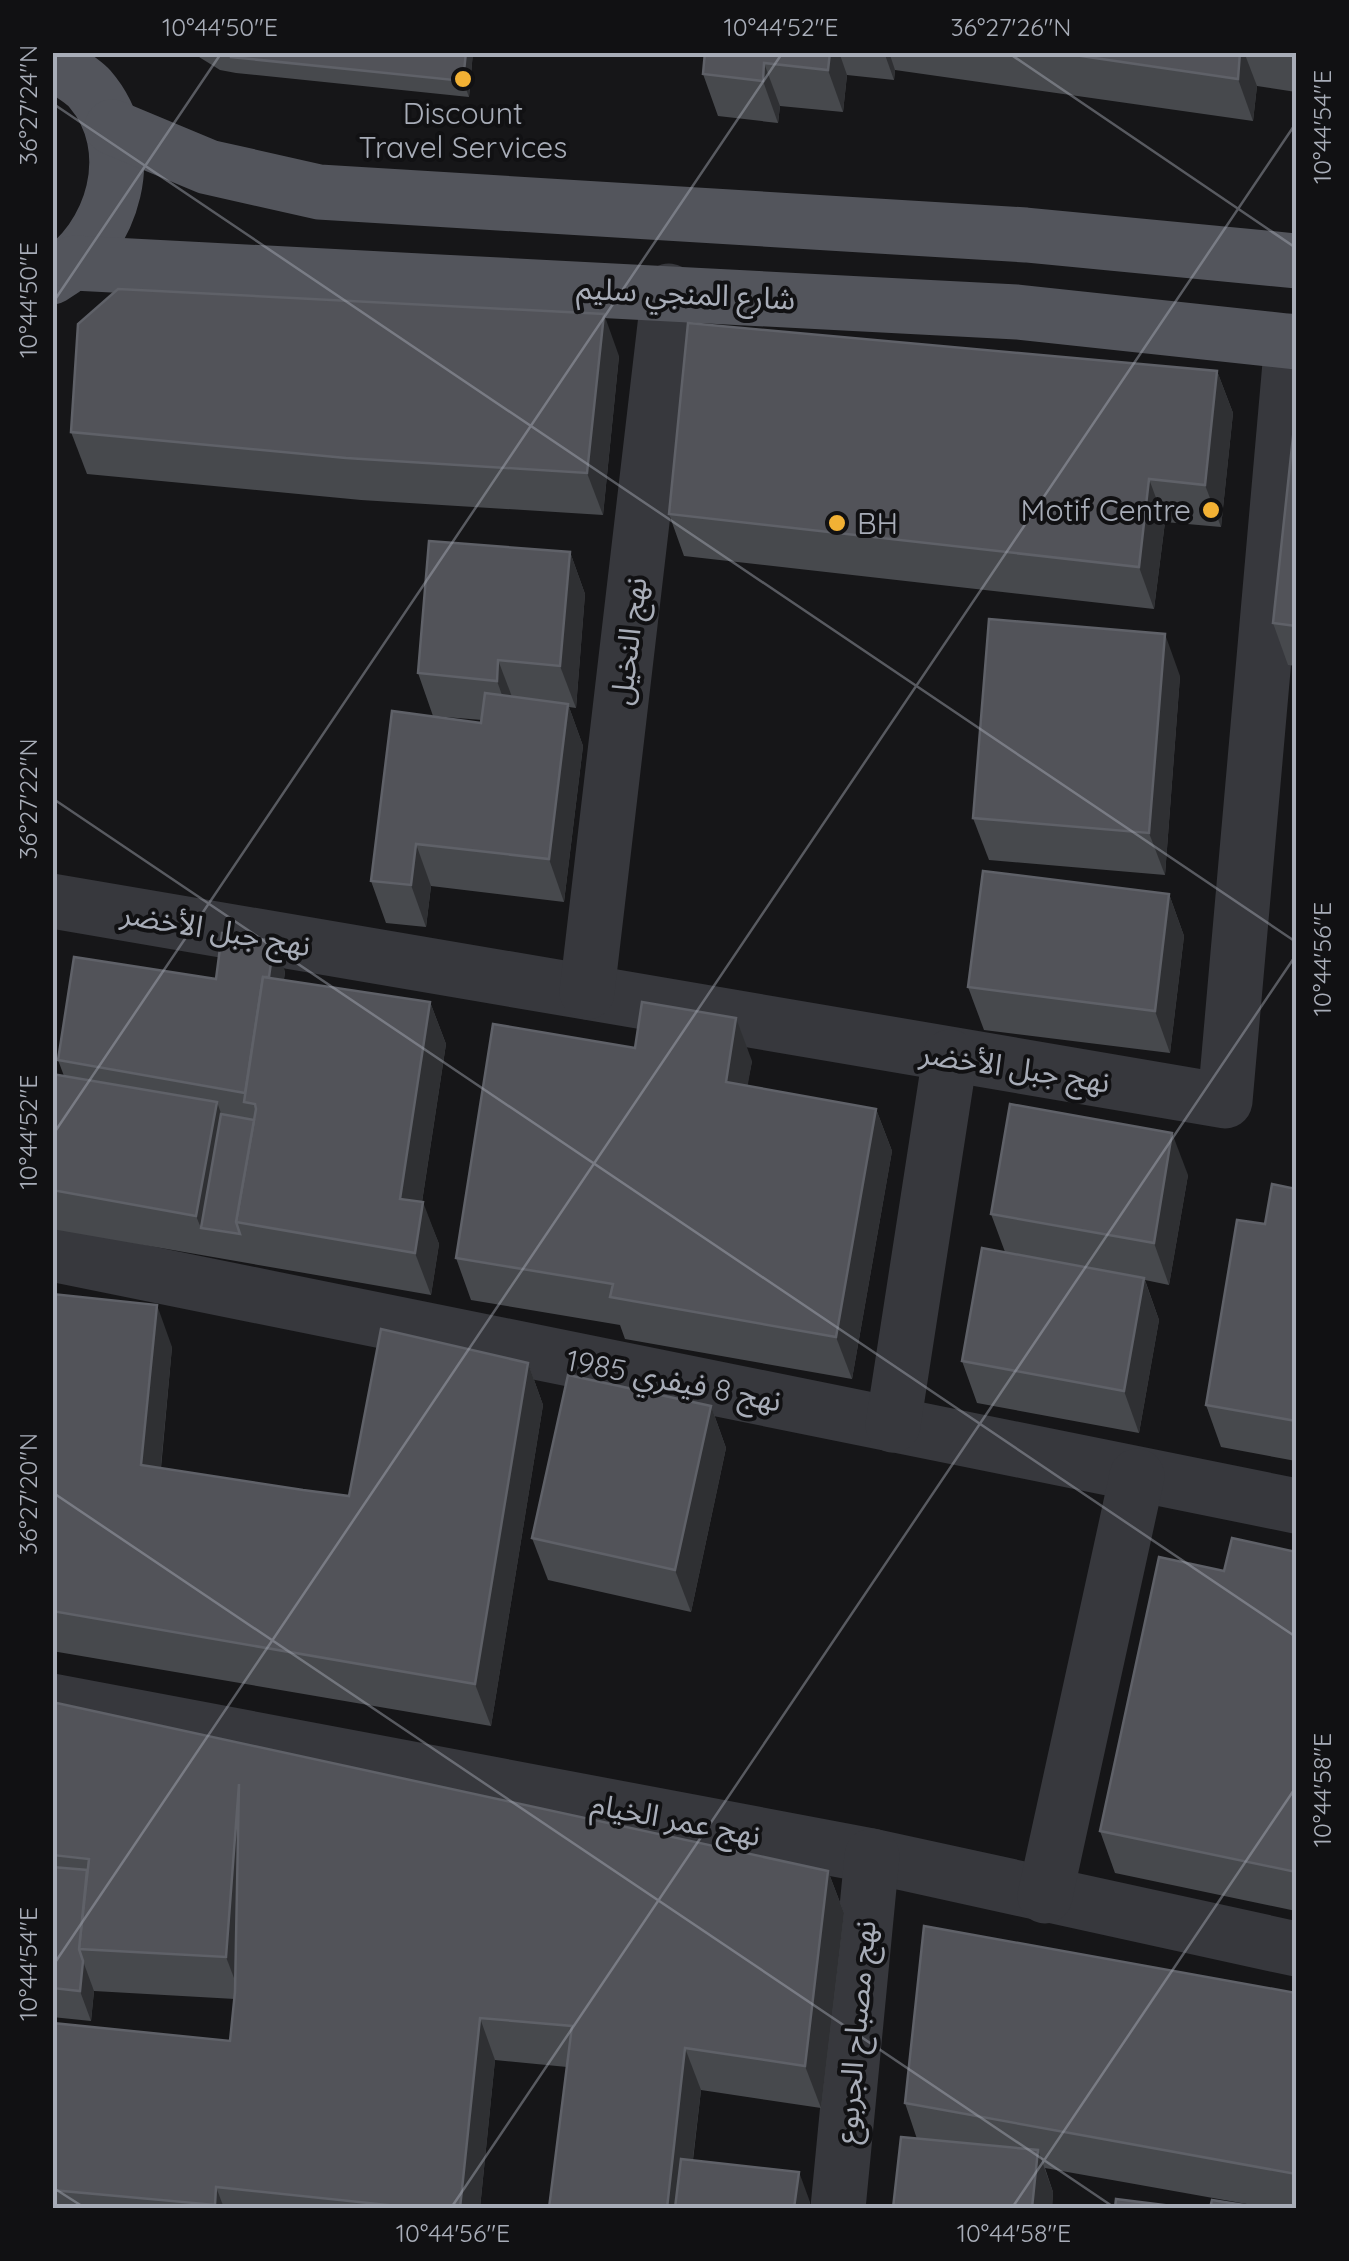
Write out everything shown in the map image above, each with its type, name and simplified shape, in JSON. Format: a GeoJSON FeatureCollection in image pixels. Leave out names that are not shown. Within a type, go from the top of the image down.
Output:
{"type":"FeatureCollection","features":[{"type":"Feature","properties":{"kind":"main road"},"geometry":{"type":"LineString","coordinates":[[52,62],[90,89],[112,128],[118,177],[104,225],[63,270]]}},
{"type":"Feature","properties":{"kind":"main road"},"geometry":{"type":"LineString","coordinates":[[112,128],[208,168],[319,192],[1026,235],[1296,262]]}},
{"type":"Feature","properties":{"kind":"main road","name":"شارع المنجي سليم"},"geometry":{"type":"LineString","coordinates":[[63,270],[669,291],[1016,312],[1294,342]]}},
{"type":"Feature","properties":{"kind":"street","name":"نهج النخيل"},"geometry":{"type":"LineString","coordinates":[[587,992],[669,291]]}},
{"type":"Feature","properties":{"kind":"street","name":"نهج جبل الأخضر"},"geometry":{"type":"LineString","coordinates":[[52,901],[1225,1101],[1294,342]]}},
{"type":"Feature","properties":{"kind":"street"},"geometry":{"type":"LineString","coordinates":[[893,1424],[950,1057]]}},
{"type":"Feature","properties":{"kind":"street","name":"نهج 8 فيفري 1985"},"geometry":{"type":"LineString","coordinates":[[52,1254],[1296,1506]]}},
{"type":"Feature","properties":{"kind":"street"},"geometry":{"type":"LineString","coordinates":[[1046,1896],[1137,1476]]}},
{"type":"Feature","properties":{"kind":"street","name":"نهج عمر الخيام"},"geometry":{"type":"LineString","coordinates":[[52,1701],[872,1856],[1296,1949]]}},
{"type":"Feature","properties":{"kind":"street","name":"نهج مصباح الجربوع"},"geometry":{"type":"LineString","coordinates":[[838,2208],[872,1856]]}},
{"type":"Feature","properties":{"kind":"building"},"geometry":{"type":"Polygon","coordinates":[[[231,52],[466,52],[463,81],[231,57],[231,52]]]}},
{"type":"Feature","properties":{"kind":"building"},"geometry":{"type":"Polygon","coordinates":[[[705,52],[830,52],[828,70],[764,63],[763,81],[703,74],[705,52]]]}},
{"type":"Feature","properties":{"kind":"building"},"geometry":{"type":"Polygon","coordinates":[[[1054,52],[1240,52],[1238,79],[1054,52]]]}},
{"type":"Feature","properties":{"kind":"building"},"geometry":{"type":"Polygon","coordinates":[[[118,289],[604,314],[587,473],[346,458],[71,432],[78,324],[118,289]]]}},
{"type":"Feature","properties":{"kind":"building"},"geometry":{"type":"Polygon","coordinates":[[[688,323],[1217,371],[1205,485],[1149,479],[1139,567],[669,514],[688,323]]]}},
{"type":"Feature","properties":{"kind":"building"},"geometry":{"type":"Polygon","coordinates":[[[1296,409],[1296,626],[1273,623],[1296,409]]]}},
{"type":"Feature","properties":{"kind":"building"},"geometry":{"type":"Polygon","coordinates":[[[429,541],[570,552],[560,666],[498,660],[497,681],[418,673],[429,541]]]}},
{"type":"Feature","properties":{"kind":"building"},"geometry":{"type":"Polygon","coordinates":[[[989,619],[1165,634],[1149,833],[973,818],[989,619]]]}},
{"type":"Feature","properties":{"kind":"building"},"geometry":{"type":"Polygon","coordinates":[[[485,693],[568,704],[549,859],[416,844],[411,885],[371,881],[392,711],[481,723],[485,693]]]}},
{"type":"Feature","properties":{"kind":"building"},"geometry":{"type":"Polygon","coordinates":[[[983,871],[1169,894],[1155,1011],[968,987],[983,871]]]}},
{"type":"Feature","properties":{"kind":"building"},"geometry":{"type":"Polygon","coordinates":[[[222,933],[274,941],[269,977],[263,977],[245,1093],[58,1060],[74,957],[216,979],[222,933]]]}},
{"type":"Feature","properties":{"kind":"building"},"geometry":{"type":"Polygon","coordinates":[[[263,977],[430,1002],[400,1199],[423,1202],[415,1253],[236,1222],[256,1109],[255,1104],[244,1102],[263,977]]]}},
{"type":"Feature","properties":{"kind":"building"},"geometry":{"type":"Polygon","coordinates":[[[642,1002],[736,1018],[726,1082],[876,1109],[836,1337],[610,1297],[613,1284],[456,1258],[493,1024],[635,1048],[642,1002]]]}},
{"type":"Feature","properties":{"kind":"building"},"geometry":{"type":"Polygon","coordinates":[[[52,1074],[217,1102],[196,1216],[52,1190],[52,1074]]]}},
{"type":"Feature","properties":{"kind":"building"},"geometry":{"type":"Polygon","coordinates":[[[1010,1104],[1172,1133],[1154,1243],[991,1214],[1010,1104]]]}},
{"type":"Feature","properties":{"kind":"building"},"geometry":{"type":"Polygon","coordinates":[[[221,1114],[254,1120],[236,1222],[240,1234],[201,1228],[221,1114]]]}},
{"type":"Feature","properties":{"kind":"building"},"geometry":{"type":"Polygon","coordinates":[[[1272,1184],[1296,1189],[1296,1421],[1206,1405],[1237,1220],[1265,1224],[1272,1184]]]}},
{"type":"Feature","properties":{"kind":"building"},"geometry":{"type":"Polygon","coordinates":[[[982,1248],[1144,1278],[1124,1391],[962,1361],[982,1248]]]}},
{"type":"Feature","properties":{"kind":"building"},"geometry":{"type":"Polygon","coordinates":[[[52,1294],[157,1305],[141,1465],[303,1490],[349,1496],[381,1329],[528,1363],[475,1684],[52,1611],[52,1294]]]}},
{"type":"Feature","properties":{"kind":"building"},"geometry":{"type":"Polygon","coordinates":[[[568,1375],[711,1406],[675,1570],[532,1538],[568,1375]]]}},
{"type":"Feature","properties":{"kind":"building"},"geometry":{"type":"Polygon","coordinates":[[[1232,1538],[1296,1552],[1296,1872],[1100,1831],[1159,1557],[1224,1571],[1232,1538]]]}},
{"type":"Feature","properties":{"kind":"building"},"geometry":{"type":"Polygon","coordinates":[[[52,1702],[828,1871],[805,2066],[685,2048],[667,2208],[549,2208],[572,2026],[480,2018],[460,2208],[416,2208],[216,2187],[215,2205],[52,2190],[52,2023],[230,2041],[235,1992],[239,1784],[226,1957],[79,1949],[89,1859],[52,1855],[52,1702]]]}},
{"type":"Feature","properties":{"kind":"building"},"geometry":{"type":"Polygon","coordinates":[[[52,1867],[87,1870],[79,1949],[83,1961],[80,1991],[52,1988],[52,1867]]]}},
{"type":"Feature","properties":{"kind":"building"},"geometry":{"type":"Polygon","coordinates":[[[924,1926],[1296,1993],[1296,2174],[905,2103],[924,1926]]]}},
{"type":"Feature","properties":{"kind":"building"},"geometry":{"type":"Polygon","coordinates":[[[901,2137],[1038,2150],[1032,2208],[893,2208],[901,2137]]]}},
{"type":"Feature","properties":{"kind":"building"},"geometry":{"type":"Polygon","coordinates":[[[681,2159],[799,2172],[794,2208],[675,2208],[681,2159]]]}},
{"type":"Feature","properties":{"kind":"building"},"geometry":{"type":"Polygon","coordinates":[[[1116,2199],[1188,2208],[1115,2208],[1116,2199]]]}},
{"type":"Feature","properties":{"kind":"building"},"geometry":{"type":"Polygon","coordinates":[[[1212,2200],[1263,2208],[1210,2208],[1212,2200]]]}},
{"type":"Feature","properties":{"kind":"place","name":"Discount Travel Services"},"geometry":{"type":"Point","coordinates":[463,79]}},
{"type":"Feature","properties":{"kind":"place","name":"Motif Centre"},"geometry":{"type":"Point","coordinates":[1211,510]}},
{"type":"Feature","properties":{"kind":"place","name":"BH"},"geometry":{"type":"Point","coordinates":[837,523]}}]}
